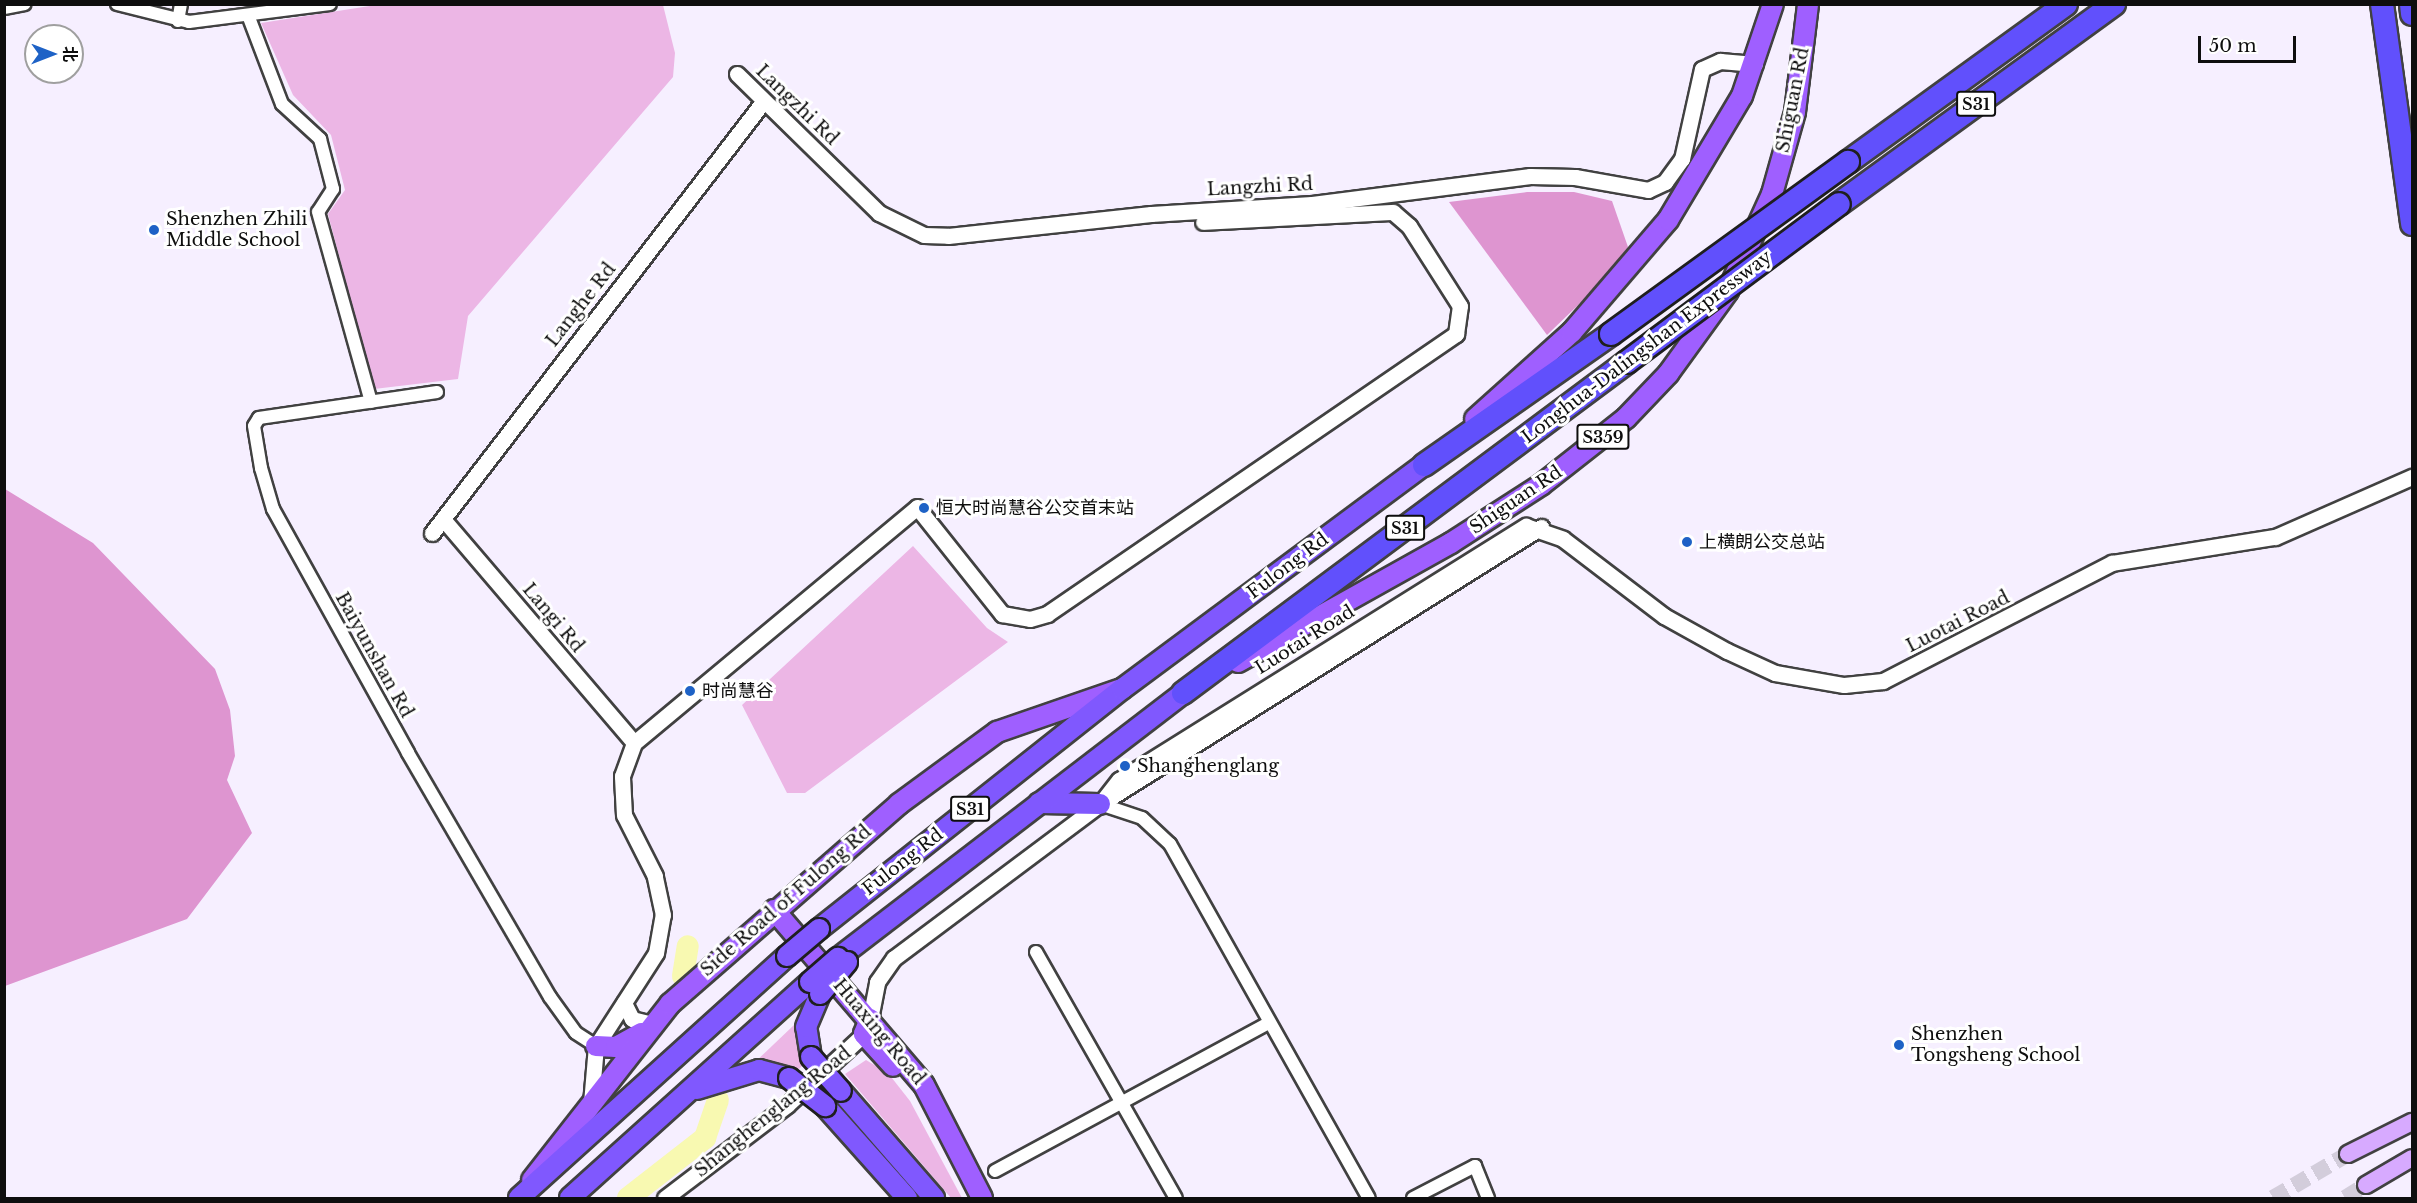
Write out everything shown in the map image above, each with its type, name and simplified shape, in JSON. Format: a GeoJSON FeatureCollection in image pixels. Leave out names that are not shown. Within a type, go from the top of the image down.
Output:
{"type":"FeatureCollection","features":[{"type":"Feature","properties":{"kind":"highway","name":"Longhua-Dalingshan Expressway"},"geometry":{"type":"LineString","coordinates":[[1424,465],[1611,334],[2066,4]]}},
{"type":"Feature","properties":{"kind":"highway","name":"Longhua-Dalingshan Expressway"},"geometry":{"type":"LineString","coordinates":[[1183,693],[1839,204],[2114,4]]}},
{"type":"Feature","properties":{"kind":"highway"},"geometry":{"type":"LineString","coordinates":[[2382,4],[2412,224]]}},
{"type":"Feature","properties":{"kind":"highway"},"geometry":{"type":"LineString","coordinates":[[2411,4],[2412,14]]}},
{"type":"Feature","properties":{"kind":"highway","name":"Fulong Rd"},"geometry":{"type":"LineString","coordinates":[[519,1198],[819,929],[1122,689],[1424,465]]}},
{"type":"Feature","properties":{"kind":"highway","name":"Fulong Rd"},"geometry":{"type":"LineString","coordinates":[[570,1198],[689,1092],[815,988],[874,933],[1183,693]]}},
{"type":"Feature","properties":{"kind":"highway"},"geometry":{"type":"LineString","coordinates":[[1040,803],[1100,804]]}},
{"type":"Feature","properties":{"kind":"highway"},"geometry":{"type":"LineString","coordinates":[[815,988],[806,1027],[812,1058],[934,1198]]}},
{"type":"Feature","properties":{"kind":"highway"},"geometry":{"type":"LineString","coordinates":[[689,1092],[748,1072],[789,1078],[825,1106],[907,1198]]}},
{"type":"Feature","properties":{"kind":"main road"},"geometry":{"type":"LineString","coordinates":[[1424,465],[1572,332],[1668,220],[1708,159],[1755,64],[1773,4]]}},
{"type":"Feature","properties":{"kind":"main road","name":"Shiguan Rd"},"geometry":{"type":"LineString","coordinates":[[1183,693],[1496,516],[1584,453],[1668,374],[1728,291],[1772,194],[1795,112],[1808,4]]}},
{"type":"Feature","properties":{"kind":"main road","name":"Side Road of Fulong Rd"},"geometry":{"type":"LineString","coordinates":[[519,1198],[652,1024],[774,910],[977,743],[1122,689]]}},
{"type":"Feature","properties":{"kind":"main road","name":"Huaxing Road"},"geometry":{"type":"LineString","coordinates":[[774,910],[867,1026],[933,1100],[982,1198]]}},
{"type":"Feature","properties":{"kind":"main road"},"geometry":{"type":"LineString","coordinates":[[596,1046],[627,1043],[652,1024]]}},
{"type":"Feature","properties":{"kind":"main road","name":"Huaxing Road"},"geometry":{"type":"LineString","coordinates":[[867,1026],[914,1094],[968,1198]]}},
{"type":"Feature","properties":{"kind":"main road"},"geometry":{"type":"LineString","coordinates":[[2348,1154],[2412,1122]]}},
{"type":"Feature","properties":{"kind":"main road"},"geometry":{"type":"LineString","coordinates":[[2366,1185],[2412,1158]]}},
{"type":"Feature","properties":{"kind":"street"},"geometry":{"type":"LineString","coordinates":[[4,9],[25,4]]}},
{"type":"Feature","properties":{"kind":"street"},"geometry":{"type":"LineString","coordinates":[[117,4],[178,21],[248,15],[330,4]]}},
{"type":"Feature","properties":{"kind":"street"},"geometry":{"type":"LineString","coordinates":[[178,21],[181,4]]}},
{"type":"Feature","properties":{"kind":"street"},"geometry":{"type":"LineString","coordinates":[[248,15],[282,104],[320,139],[333,189],[318,212],[370,402]]}},
{"type":"Feature","properties":{"kind":"street","name":"Langzhi Rd"},"geometry":{"type":"LineString","coordinates":[[737,74],[763,102],[879,213],[924,235],[948,236],[1151,214],[1312,204],[1530,176],[1575,177],[1648,190],[1665,182],[1682,159],[1702,69],[1720,61],[1755,64]]}},
{"type":"Feature","properties":{"kind":"street","name":"Langhe Rd"},"geometry":{"type":"LineString","coordinates":[[432,533],[763,102]]}},
{"type":"Feature","properties":{"kind":"street"},"geometry":{"type":"LineString","coordinates":[[588,1109],[596,1046],[656,953],[663,915],[655,876],[624,815],[622,776],[634,743],[917,507],[1002,614],[1030,619],[1047,614],[1447,343],[1461,321],[1460,306],[1409,226],[1393,212],[1203,222]]}},
{"type":"Feature","properties":{"kind":"street","name":"Baiyunshan Rd"},"geometry":{"type":"LineString","coordinates":[[437,392],[255,421],[266,491],[345,642],[550,997],[576,1033],[596,1046]]}},
{"type":"Feature","properties":{"kind":"street","name":"Luotai Road"},"geometry":{"type":"LineString","coordinates":[[867,1026],[877,982],[894,958],[1100,804],[1541,527],[1664,616],[1727,651],[1785,676],[1844,684],[1883,681],[2112,563],[2275,537],[2412,477]]}},
{"type":"Feature","properties":{"kind":"street","name":"Langi Rd"},"geometry":{"type":"LineString","coordinates":[[443,519],[634,743]]}},
{"type":"Feature","properties":{"kind":"street"},"geometry":{"type":"LineString","coordinates":[[1100,804],[1142,818],[1170,844],[1369,1198]]}},
{"type":"Feature","properties":{"kind":"street"},"geometry":{"type":"LineString","coordinates":[[1036,952],[1176,1198]]}},
{"type":"Feature","properties":{"kind":"street"},"geometry":{"type":"LineString","coordinates":[[624,1003],[632,1019],[652,1024]]}},
{"type":"Feature","properties":{"kind":"street"},"geometry":{"type":"LineString","coordinates":[[995,1171],[1269,1023]]}},
{"type":"Feature","properties":{"kind":"street","name":"Shanghenglang Road"},"geometry":{"type":"LineString","coordinates":[[665,1198],[787,1105],[867,1026]]}},
{"type":"Feature","properties":{"kind":"street"},"geometry":{"type":"LineString","coordinates":[[1413,1198],[1475,1166],[1488,1198]]}},
{"type":"Feature","properties":{"kind":"shaded area"},"geometry":{"type":"Polygon","coordinates":[[[376,5],[663,5],[675,53],[673,77],[468,316],[458,379],[374,389],[328,214],[345,190],[331,135],[293,95],[261,23],[376,5]]]}},
{"type":"Feature","properties":{"kind":"shaded area"},"geometry":{"type":"Polygon","coordinates":[[[1527,192],[1574,192],[1612,201],[1628,247],[1600,284],[1547,335],[1449,202],[1527,192]]]}},
{"type":"Feature","properties":{"kind":"shaded area"},"geometry":{"type":"Polygon","coordinates":[[[5,489],[93,543],[215,669],[230,710],[235,756],[227,780],[252,833],[187,919],[5,986],[5,489]]]}},
{"type":"Feature","properties":{"kind":"shaded area"},"geometry":{"type":"Polygon","coordinates":[[[913,546],[987,628],[1008,642],[805,793],[787,793],[742,705],[913,546]]]}},
{"type":"Feature","properties":{"kind":"shaded area"},"geometry":{"type":"Polygon","coordinates":[[[794,1025],[805,1063],[793,1075],[752,1065],[794,1025]]]}},
{"type":"Feature","properties":{"kind":"shaded area"},"geometry":{"type":"Polygon","coordinates":[[[866,1060],[888,1073],[910,1101],[962,1198],[951,1198],[845,1074],[866,1060]]]}},
{"type":"Feature","properties":{"kind":"waterway"},"geometry":{"type":"LineString","coordinates":[[683,976],[688,946]]}},
{"type":"Feature","properties":{"kind":"waterway"},"geometry":{"type":"LineString","coordinates":[[628,1198],[705,1138],[718,1100]]}},
{"type":"Feature","properties":{"kind":"tunnel"},"geometry":{"type":"LineString","coordinates":[[2273,1198],[2348,1154]]}},
{"type":"Feature","properties":{"kind":"tunnel"},"geometry":{"type":"LineString","coordinates":[[2345,1198],[2366,1185]]}},
{"type":"Feature","properties":{"kind":"place","name":"Shenzhen Zhili Middle School"},"geometry":{"type":"Point","coordinates":[154,230]}},
{"type":"Feature","properties":{"kind":"place","name":"恒大时尚慧谷公交首末站"},"geometry":{"type":"Point","coordinates":[924,508]}},
{"type":"Feature","properties":{"kind":"place","name":"上横朗公交总站"},"geometry":{"type":"Point","coordinates":[1687,542]}},
{"type":"Feature","properties":{"kind":"place","name":"时尚慧谷"},"geometry":{"type":"Point","coordinates":[690,691]}},
{"type":"Feature","properties":{"kind":"place","name":"Shanghenglang"},"geometry":{"type":"Point","coordinates":[1125,766]}},
{"type":"Feature","properties":{"kind":"place","name":"Shenzhen Tongsheng School"},"geometry":{"type":"Point","coordinates":[1899,1045]}}]}
